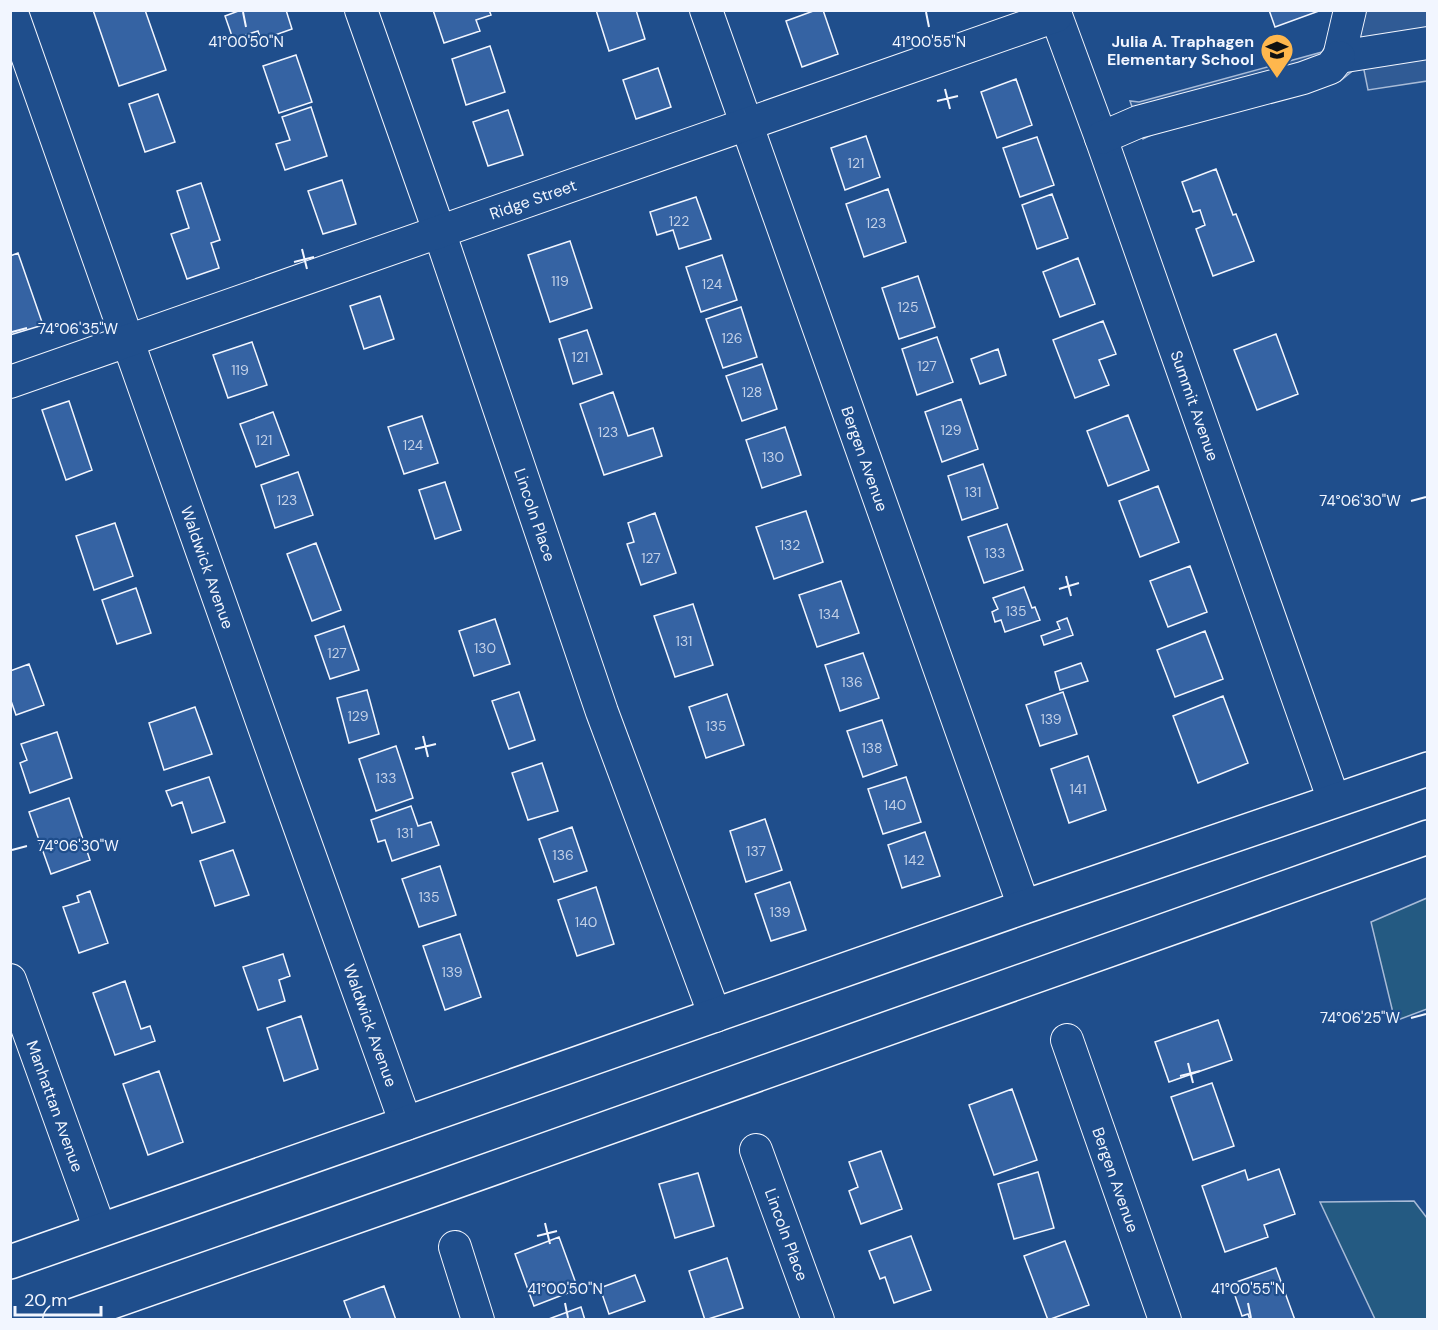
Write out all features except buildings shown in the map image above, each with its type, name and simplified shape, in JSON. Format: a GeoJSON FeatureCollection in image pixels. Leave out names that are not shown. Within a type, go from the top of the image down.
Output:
{"type":"FeatureCollection","features":[{"type":"Feature","properties":{"kind":"highway"},"geometry":{"type":"LineString","coordinates":[[10,1262],[1024,907],[1428,769]]}},
{"type":"Feature","properties":{"kind":"highway"},"geometry":{"type":"LineString","coordinates":[[60,1320],[1428,837]]}},
{"type":"Feature","properties":{"kind":"street","name":"Waldwick Avenue"},"geometry":{"type":"LineString","coordinates":[[11,10],[406,1124]]}},
{"type":"Feature","properties":{"kind":"street","name":"Lincoln Place"},"geometry":{"type":"LineString","coordinates":[[361,10],[603,712],[715,1016]]}},
{"type":"Feature","properties":{"kind":"street","name":"Bergen Avenue"},"geometry":{"type":"LineString","coordinates":[[706,10],[1024,907]]}},
{"type":"Feature","properties":{"kind":"street"},"geometry":{"type":"LineString","coordinates":[[1101,138],[1138,122],[1303,78],[1330,68],[1339,57],[1350,10]]}},
{"type":"Feature","properties":{"kind":"street","name":"Ridge Street"},"geometry":{"type":"LineString","coordinates":[[10,382],[1055,13]]}},
{"type":"Feature","properties":{"kind":"street","name":"Summit Avenue"},"geometry":{"type":"LineString","coordinates":[[1055,13],[1334,801]]}},
{"type":"Feature","properties":{"kind":"street"},"geometry":{"type":"LineString","coordinates":[[1339,57],[1428,42]]}},
{"type":"Feature","properties":{"kind":"street","name":"Manhattan Avenue"},"geometry":{"type":"LineString","coordinates":[[10,980],[100,1230]]}},
{"type":"Feature","properties":{"kind":"street","name":"Bergen Avenue"},"geometry":{"type":"LineString","coordinates":[[1067,1040],[1165,1320]]}},
{"type":"Feature","properties":{"kind":"street","name":"Lincoln Place"},"geometry":{"type":"LineString","coordinates":[[756,1150],[818,1320]]}},
{"type":"Feature","properties":{"kind":"street"},"geometry":{"type":"LineString","coordinates":[[455,1247],[478,1320]]}},
{"type":"Feature","properties":{"kind":"shaded area"},"geometry":{"type":"Polygon","coordinates":[[[1337,11],[1427,11],[1427,81],[1368,90],[1363,65],[1340,81],[1168,127],[1143,139],[1130,101],[1139,102],[1322,52],[1328,42],[1337,11]]]}},
{"type":"Feature","properties":{"kind":"shaded area"},"geometry":{"type":"Polygon","coordinates":[[[1427,898],[1427,1009],[1395,1021],[1371,922],[1427,898]]]}},
{"type":"Feature","properties":{"kind":"shaded area"},"geometry":{"type":"Polygon","coordinates":[[[1414,1201],[1427,1218],[1427,1319],[1375,1319],[1320,1202],[1414,1201]]]}},
{"type":"Feature","properties":{"kind":"place","name":"Julia A. Traphagen Elementary School"},"geometry":{"type":"Point","coordinates":[1277,79]}}]}
